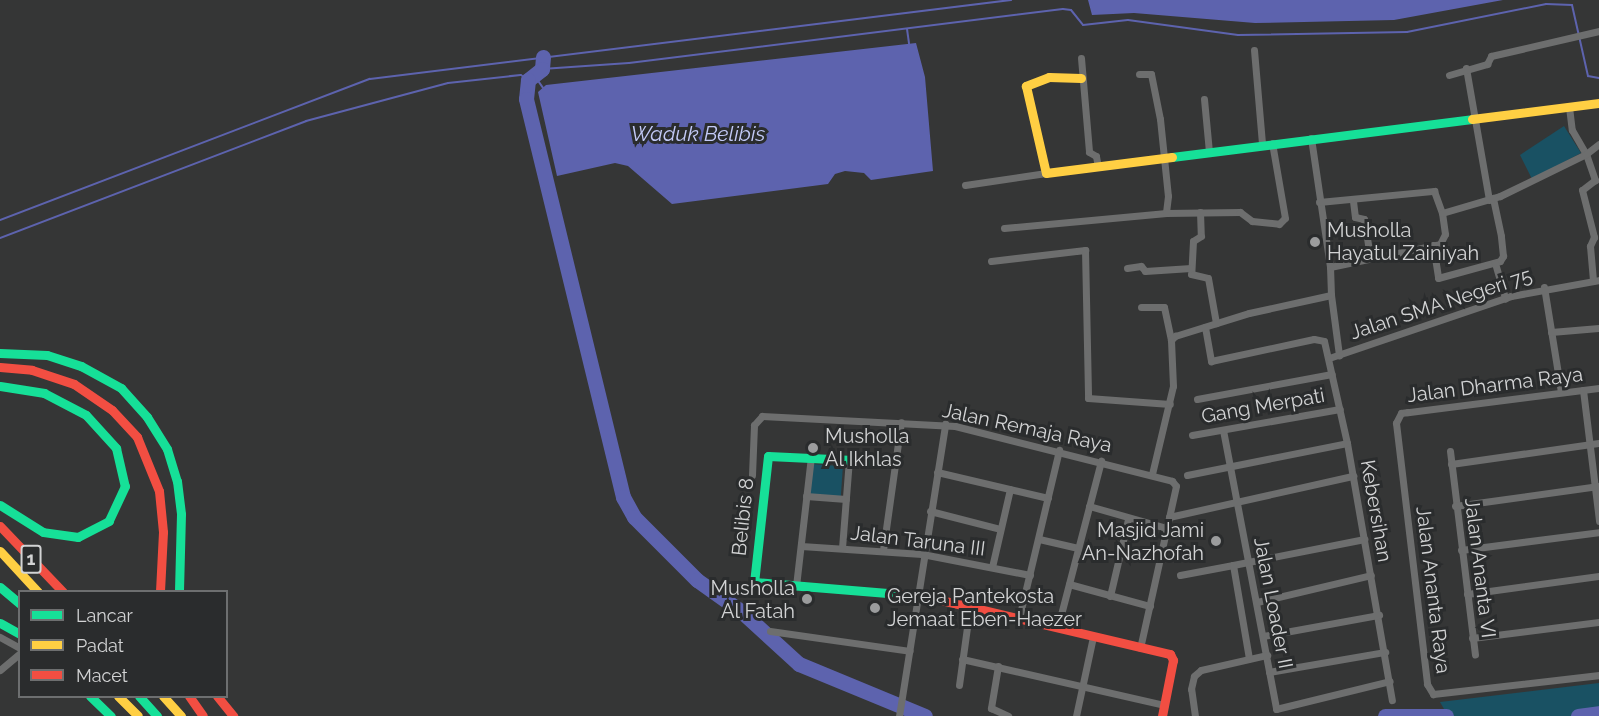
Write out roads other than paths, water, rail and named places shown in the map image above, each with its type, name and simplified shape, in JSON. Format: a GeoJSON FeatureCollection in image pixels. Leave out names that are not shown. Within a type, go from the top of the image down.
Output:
{"type":"FeatureCollection","features":[{"type":"Feature","properties":{"kind":"main road"},"geometry":{"type":"LineString","coordinates":[[1082,78],[1049,77],[1026,86],[1046,173],[1599,103]]}},
{"type":"Feature","properties":{"kind":"main road"},"geometry":{"type":"LineString","coordinates":[[0,352],[47,355],[81,366],[121,388],[147,417],[166,450],[177,481],[181,514],[180,590]]}},
{"type":"Feature","properties":{"kind":"main road"},"geometry":{"type":"LineString","coordinates":[[0,367],[32,370],[74,384],[112,410],[137,437],[152,467],[160,498],[160,590]]}},
{"type":"Feature","properties":{"kind":"main road"},"geometry":{"type":"LineString","coordinates":[[0,386],[44,393],[86,415],[116,448],[124,486],[109,521],[78,537],[43,532],[0,505]]}},
{"type":"Feature","properties":{"kind":"main road","name":"Belibis 8"},"geometry":{"type":"LineString","coordinates":[[796,586],[754,582],[768,456],[811,457]]}},
{"type":"Feature","properties":{"kind":"main road"},"geometry":{"type":"LineString","coordinates":[[811,457],[895,462]]}},
{"type":"Feature","properties":{"kind":"main road","name":"1"},"geometry":{"type":"LineString","coordinates":[[0,526],[62,590]]}},
{"type":"Feature","properties":{"kind":"main road","name":"1"},"geometry":{"type":"LineString","coordinates":[[0,552],[37,590]]}},
{"type":"Feature","properties":{"kind":"main road"},"geometry":{"type":"LineString","coordinates":[[796,586],[918,596],[1058,626],[1093,637],[1173,656],[1162,716]]}},
{"type":"Feature","properties":{"kind":"main road"},"geometry":{"type":"LineString","coordinates":[[0,587],[18,602]]}},
{"type":"Feature","properties":{"kind":"main road"},"geometry":{"type":"LineString","coordinates":[[2,625],[18,633]]}},
{"type":"Feature","properties":{"kind":"main road"},"geometry":{"type":"LineString","coordinates":[[92,698],[111,716]]}},
{"type":"Feature","properties":{"kind":"main road"},"geometry":{"type":"LineString","coordinates":[[120,698],[138,716]]}},
{"type":"Feature","properties":{"kind":"main road"},"geometry":{"type":"LineString","coordinates":[[140,698],[157,716]]}},
{"type":"Feature","properties":{"kind":"main road"},"geometry":{"type":"LineString","coordinates":[[165,698],[182,716]]}},
{"type":"Feature","properties":{"kind":"main road"},"geometry":{"type":"LineString","coordinates":[[190,698],[203,716]]}},
{"type":"Feature","properties":{"kind":"main road"},"geometry":{"type":"LineString","coordinates":[[219,698],[233,716]]}},
{"type":"Feature","properties":{"kind":"street"},"geometry":{"type":"LineString","coordinates":[[1449,75],[1466,68],[1487,64],[1491,56],[1599,31]]}},
{"type":"Feature","properties":{"kind":"street"},"geometry":{"type":"LineString","coordinates":[[1254,50],[1262,144]]}},
{"type":"Feature","properties":{"kind":"street"},"geometry":{"type":"LineString","coordinates":[[1080,58],[1089,152],[1096,156],[1098,167]]}},
{"type":"Feature","properties":{"kind":"street"},"geometry":{"type":"LineString","coordinates":[[1432,246],[1438,278],[1495,263],[1503,255],[1466,68]]}},
{"type":"Feature","properties":{"kind":"street"},"geometry":{"type":"LineString","coordinates":[[1139,74],[1151,74],[1165,159],[1166,213]]}},
{"type":"Feature","properties":{"kind":"street"},"geometry":{"type":"LineString","coordinates":[[1204,99],[1209,152]]}},
{"type":"Feature","properties":{"kind":"street"},"geometry":{"type":"LineString","coordinates":[[1569,107],[1572,130],[1586,154],[1595,180],[1582,190],[1594,237],[1590,245],[1596,280]]}},
{"type":"Feature","properties":{"kind":"street"},"geometry":{"type":"LineString","coordinates":[[1311,138],[1330,267],[1330,295],[1339,355]]}},
{"type":"Feature","properties":{"kind":"street"},"geometry":{"type":"LineString","coordinates":[[1004,228],[1200,212],[1240,212],[1252,221],[1283,222],[1272,143]]}},
{"type":"Feature","properties":{"kind":"street"},"geometry":{"type":"LineString","coordinates":[[1442,213],[1491,199],[1586,154],[1599,144]]}},
{"type":"Feature","properties":{"kind":"street"},"geometry":{"type":"LineString","coordinates":[[964,185],[1046,173]]}},
{"type":"Feature","properties":{"kind":"street"},"geometry":{"type":"LineString","coordinates":[[1319,202],[1353,201],[1434,191],[1442,213],[1444,241],[1432,246],[1330,267]]}},
{"type":"Feature","properties":{"kind":"street"},"geometry":{"type":"LineString","coordinates":[[1353,201],[1355,217],[1364,219],[1370,257]]}},
{"type":"Feature","properties":{"kind":"street"},"geometry":{"type":"LineString","coordinates":[[1200,212],[1201,236],[1193,241],[1192,276],[1208,278],[1216,323]]}},
{"type":"Feature","properties":{"kind":"street"},"geometry":{"type":"LineString","coordinates":[[991,261],[1085,250],[1088,398],[1170,404]]}},
{"type":"Feature","properties":{"kind":"street"},"geometry":{"type":"LineString","coordinates":[[1495,263],[1505,299]]}},
{"type":"Feature","properties":{"kind":"street"},"geometry":{"type":"LineString","coordinates":[[1127,268],[1191,268]]}},
{"type":"Feature","properties":{"kind":"street","name":"Jalan SMA Negeri 75"},"geometry":{"type":"LineString","coordinates":[[1329,358],[1544,287],[1596,280]]}},
{"type":"Feature","properties":{"kind":"street"},"geometry":{"type":"LineString","coordinates":[[1544,287],[1561,392]]}},
{"type":"Feature","properties":{"kind":"street"},"geometry":{"type":"LineString","coordinates":[[1171,340],[1180,333],[1330,295]]}},
{"type":"Feature","properties":{"kind":"street"},"geometry":{"type":"LineString","coordinates":[[1141,307],[1164,308],[1171,340],[1173,375],[1170,404],[1152,474]]}},
{"type":"Feature","properties":{"kind":"street","name":"Kebersihan"},"geometry":{"type":"LineString","coordinates":[[1205,327],[1211,361],[1314,339],[1324,341],[1347,443],[1392,700]]}},
{"type":"Feature","properties":{"kind":"street"},"geometry":{"type":"LineString","coordinates":[[1551,332],[1599,328]]}},
{"type":"Feature","properties":{"kind":"street"},"geometry":{"type":"LineString","coordinates":[[1197,399],[1332,374]]}},
{"type":"Feature","properties":{"kind":"street","name":"Jalan Dharma Raya"},"geometry":{"type":"LineString","coordinates":[[1396,417],[1408,412],[1599,388]]}},
{"type":"Feature","properties":{"kind":"street"},"geometry":{"type":"LineString","coordinates":[[1583,390],[1597,487],[1599,521]]}},
{"type":"Feature","properties":{"kind":"street","name":"Gang Merpati"},"geometry":{"type":"LineString","coordinates":[[1192,435],[1340,409]]}},
{"type":"Feature","properties":{"kind":"street","name":"Jalan Remaja Raya"},"geometry":{"type":"LineString","coordinates":[[752,475],[754,425],[762,416],[945,424],[1059,450],[1152,474],[1175,483],[1140,648]]}},
{"type":"Feature","properties":{"kind":"street","name":"Jalan Ananta Raya"},"geometry":{"type":"LineString","coordinates":[[1396,417],[1427,684],[1433,694],[1599,675]]}},
{"type":"Feature","properties":{"kind":"street"},"geometry":{"type":"LineString","coordinates":[[883,550],[901,422]]}},
{"type":"Feature","properties":{"kind":"street"},"geometry":{"type":"LineString","coordinates":[[899,716],[918,596],[922,554],[945,424]]}},
{"type":"Feature","properties":{"kind":"street","name":"Jalan Loader II"},"geometry":{"type":"LineString","coordinates":[[1223,430],[1276,709],[1390,681]]}},
{"type":"Feature","properties":{"kind":"street"},"geometry":{"type":"LineString","coordinates":[[1187,475],[1347,443]]}},
{"type":"Feature","properties":{"kind":"street"},"geometry":{"type":"LineString","coordinates":[[1451,464],[1599,443]]}},
{"type":"Feature","properties":{"kind":"street"},"geometry":{"type":"LineString","coordinates":[[1019,618],[1059,450]]}},
{"type":"Feature","properties":{"kind":"street","name":"Jalan Ananta VI"},"geometry":{"type":"LineString","coordinates":[[1450,451],[1475,654]]}},
{"type":"Feature","properties":{"kind":"street"},"geometry":{"type":"LineString","coordinates":[[796,586],[811,457]]}},
{"type":"Feature","properties":{"kind":"street"},"geometry":{"type":"LineString","coordinates":[[842,548],[849,459]]}},
{"type":"Feature","properties":{"kind":"street"},"geometry":{"type":"LineString","coordinates":[[1058,626],[1101,461]]}},
{"type":"Feature","properties":{"kind":"street"},"geometry":{"type":"LineString","coordinates":[[937,472],[1048,498]]}},
{"type":"Feature","properties":{"kind":"street"},"geometry":{"type":"LineString","coordinates":[[1169,517],[1353,476]]}},
{"type":"Feature","properties":{"kind":"street"},"geometry":{"type":"LineString","coordinates":[[1455,506],[1597,487]]}},
{"type":"Feature","properties":{"kind":"street"},"geometry":{"type":"LineString","coordinates":[[992,567],[1010,489]]}},
{"type":"Feature","properties":{"kind":"street"},"geometry":{"type":"LineString","coordinates":[[806,496],[846,499]]}},
{"type":"Feature","properties":{"kind":"street"},"geometry":{"type":"LineString","coordinates":[[1089,506],[1166,528]]}},
{"type":"Feature","properties":{"kind":"street"},"geometry":{"type":"LineString","coordinates":[[930,511],[1000,529]]}},
{"type":"Feature","properties":{"kind":"street"},"geometry":{"type":"LineString","coordinates":[[1110,596],[1128,519]]}},
{"type":"Feature","properties":{"kind":"street"},"geometry":{"type":"LineString","coordinates":[[1461,550],[1599,532]]}},
{"type":"Feature","properties":{"kind":"street"},"geometry":{"type":"LineString","coordinates":[[1039,539],[1078,548]]}},
{"type":"Feature","properties":{"kind":"street"},"geometry":{"type":"LineString","coordinates":[[1180,575],[1364,539]]}},
{"type":"Feature","properties":{"kind":"street","name":"Jalan Taruna III"},"geometry":{"type":"LineString","coordinates":[[801,546],[922,554],[1030,575]]}},
{"type":"Feature","properties":{"kind":"street"},"geometry":{"type":"LineString","coordinates":[[1233,565],[1249,659]]}},
{"type":"Feature","properties":{"kind":"street"},"geometry":{"type":"LineString","coordinates":[[1257,602],[1371,575]]}},
{"type":"Feature","properties":{"kind":"street"},"geometry":{"type":"LineString","coordinates":[[1467,594],[1599,576]]}},
{"type":"Feature","properties":{"kind":"street"},"geometry":{"type":"LineString","coordinates":[[1069,584],[1150,606]]}},
{"type":"Feature","properties":{"kind":"street"},"geometry":{"type":"LineString","coordinates":[[959,685],[970,606]]}},
{"type":"Feature","properties":{"kind":"street"},"geometry":{"type":"LineString","coordinates":[[1263,636],[1378,615]]}},
{"type":"Feature","properties":{"kind":"street"},"geometry":{"type":"LineString","coordinates":[[1472,638],[1599,622]]}},
{"type":"Feature","properties":{"kind":"street"},"geometry":{"type":"LineString","coordinates":[[770,631],[910,651]]}},
{"type":"Feature","properties":{"kind":"street"},"geometry":{"type":"LineString","coordinates":[[1076,716],[1093,637]]}},
{"type":"Feature","properties":{"kind":"street"},"geometry":{"type":"LineString","coordinates":[[0,638],[18,647]]}},
{"type":"Feature","properties":{"kind":"street"},"geometry":{"type":"LineString","coordinates":[[1269,672],[1385,652]]}},
{"type":"Feature","properties":{"kind":"street"},"geometry":{"type":"LineString","coordinates":[[0,670],[18,655]]}},
{"type":"Feature","properties":{"kind":"street"},"geometry":{"type":"LineString","coordinates":[[1195,716],[1191,689],[1194,676],[1201,670],[1267,655]]}},
{"type":"Feature","properties":{"kind":"street"},"geometry":{"type":"LineString","coordinates":[[962,659],[1165,705]]}},
{"type":"Feature","properties":{"kind":"street"},"geometry":{"type":"LineString","coordinates":[[998,666],[991,708],[1008,716]]}},
{"type":"Feature","properties":{"kind":"water"},"geometry":{"type":"Polygon","coordinates":[[[1088,0],[1503,0],[1394,20],[1255,23],[1134,13],[1092,15],[1088,0]]]}},
{"type":"Feature","properties":{"kind":"water","name":"Waduk Belibis"},"geometry":{"type":"Polygon","coordinates":[[[916,43],[925,77],[933,171],[871,180],[864,173],[845,171],[835,174],[828,184],[672,204],[628,166],[615,163],[557,176],[538,92],[546,85],[916,43]]]}},
{"type":"Feature","properties":{"kind":"waterway"},"geometry":{"type":"LineString","coordinates":[[0,220],[370,79],[1011,0]]}},
{"type":"Feature","properties":{"kind":"waterway"},"geometry":{"type":"LineString","coordinates":[[542,69],[629,63],[1063,9],[1071,10],[1083,25],[1128,20],[1238,35],[1407,32],[1546,4],[1572,5],[1588,76],[1599,78]]}},
{"type":"Feature","properties":{"kind":"waterway"},"geometry":{"type":"LineString","coordinates":[[907,29],[909,44]]}},
{"type":"Feature","properties":{"kind":"waterway"},"geometry":{"type":"LineString","coordinates":[[543,57],[542,69],[528,80],[526,99],[623,497],[634,517],[697,580],[742,612],[799,664],[925,716]]}},
{"type":"Feature","properties":{"kind":"waterway"},"geometry":{"type":"LineString","coordinates":[[0,238],[306,121],[448,83],[521,75],[528,80]]}},
{"type":"Feature","properties":{"kind":"waterway"},"geometry":{"type":"LineString","coordinates":[[534,75],[543,88]]}},
{"type":"Feature","properties":{"kind":"waterway"},"geometry":{"type":"LineString","coordinates":[[1578,716],[1599,713]]}},
{"type":"Feature","properties":{"kind":"waterway"},"geometry":{"type":"LineString","coordinates":[[1385,716],[1446,716]]}},
{"type":"Feature","properties":{"kind":"place","name":"Musholla Hayatul Zainiyah"},"geometry":{"type":"Point","coordinates":[1315,242]}},
{"type":"Feature","properties":{"kind":"place","name":"Musholla Al Ikhlas"},"geometry":{"type":"Point","coordinates":[813,448]}},
{"type":"Feature","properties":{"kind":"place","name":"Masjid Jami An-Nazhofah"},"geometry":{"type":"Point","coordinates":[1216,541]}},
{"type":"Feature","properties":{"kind":"place","name":"Musholla Al Fatah"},"geometry":{"type":"Point","coordinates":[807,599]}},
{"type":"Feature","properties":{"kind":"place","name":"Gereja Pantekosta Jemaat Eben-Haezer"},"geometry":{"type":"Point","coordinates":[875,608]}}]}
